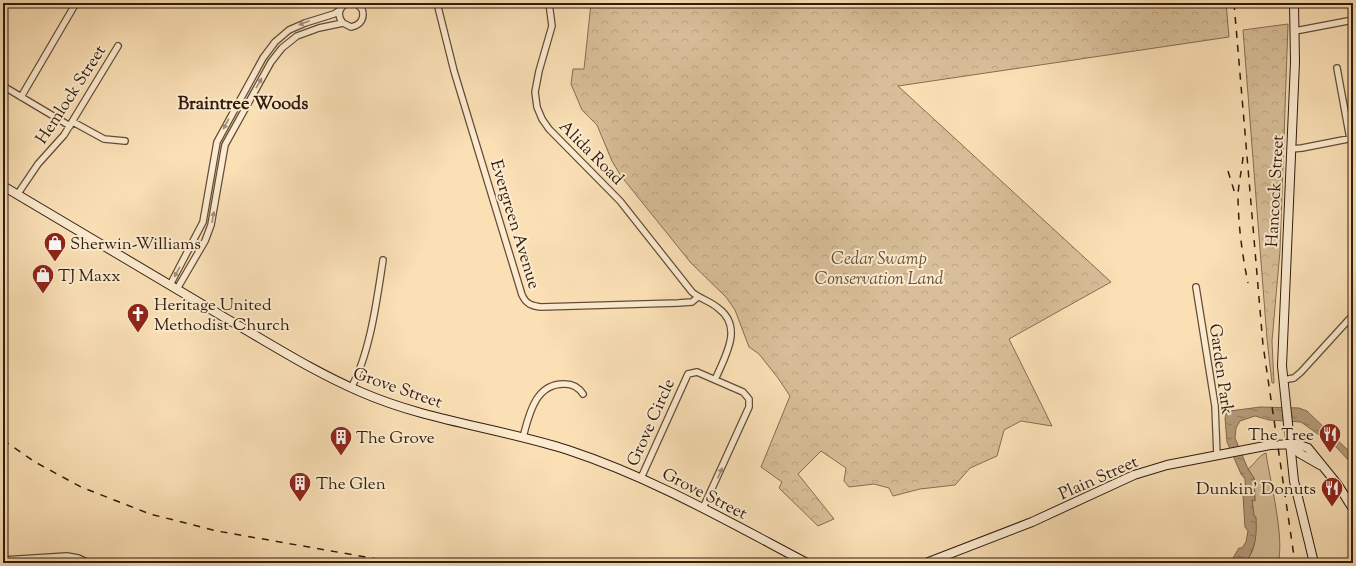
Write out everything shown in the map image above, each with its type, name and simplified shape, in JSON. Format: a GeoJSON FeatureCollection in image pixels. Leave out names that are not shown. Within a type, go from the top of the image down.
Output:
{"type":"FeatureCollection","features":[{"type":"Feature","properties":{"kind":"main road","name":"Hancock Street"},"geometry":{"type":"LineString","coordinates":[[1290,444],[1283,380],[1282,343],[1291,149],[1295,31],[1294,3]]}},
{"type":"Feature","properties":{"kind":"main road","name":"Grove Street"},"geometry":{"type":"LineString","coordinates":[[3,186],[321,373],[351,388],[417,412],[523,437],[584,456],[641,478],[703,508],[808,563]]}},
{"type":"Feature","properties":{"kind":"main road","name":"Plain Street"},"geometry":{"type":"LineString","coordinates":[[926,563],[1039,520],[1134,475],[1167,465],[1217,455],[1290,444]]}},
{"type":"Feature","properties":{"kind":"main road"},"geometry":{"type":"LineString","coordinates":[[1290,444],[1302,455],[1324,467],[1342,489],[1353,509]]}},
{"type":"Feature","properties":{"kind":"main road"},"geometry":{"type":"LineString","coordinates":[[1290,444],[1296,489],[1314,563]]}},
{"type":"Feature","properties":{"kind":"street"},"geometry":{"type":"LineString","coordinates":[[21,97],[76,3]]}},
{"type":"Feature","properties":{"kind":"street"},"geometry":{"type":"LineString","coordinates":[[170,285],[202,226],[217,142],[266,54],[282,36],[301,24],[331,15],[340,10],[347,3]]}},
{"type":"Feature","properties":{"kind":"street"},"geometry":{"type":"LineString","coordinates":[[177,289],[210,229],[225,145],[276,55],[291,40],[312,29],[333,24],[354,26],[361,22],[363,11],[356,3]]}},
{"type":"Feature","properties":{"kind":"street","name":"Evergreen Avenue"},"geometry":{"type":"LineString","coordinates":[[437,3],[467,112],[522,295],[526,302],[532,306],[541,307],[678,304],[692,302],[698,297]]}},
{"type":"Feature","properties":{"kind":"street","name":"Alida Road"},"geometry":{"type":"LineString","coordinates":[[549,3],[552,26],[538,71],[535,92],[537,107],[542,119],[620,201],[689,289],[698,297]]}},
{"type":"Feature","properties":{"kind":"street"},"geometry":{"type":"LineString","coordinates":[[340,10],[340,18],[343,24]]}},
{"type":"Feature","properties":{"kind":"street"},"geometry":{"type":"LineString","coordinates":[[1295,31],[1353,20]]}},
{"type":"Feature","properties":{"kind":"street","name":"Hemlock Street"},"geometry":{"type":"LineString","coordinates":[[17,195],[38,164],[55,148],[72,124],[118,46]]}},
{"type":"Feature","properties":{"kind":"street"},"geometry":{"type":"LineString","coordinates":[[1291,149],[1352,138],[1337,68]]}},
{"type":"Feature","properties":{"kind":"street"},"geometry":{"type":"LineString","coordinates":[[3,86],[72,124],[104,139],[125,141]]}},
{"type":"Feature","properties":{"kind":"street"},"geometry":{"type":"LineString","coordinates":[[242,95],[250,100]]}},
{"type":"Feature","properties":{"kind":"street"},"geometry":{"type":"LineString","coordinates":[[210,180],[218,182]]}},
{"type":"Feature","properties":{"kind":"street"},"geometry":{"type":"LineString","coordinates":[[351,388],[358,372],[374,316],[383,260]]}},
{"type":"Feature","properties":{"kind":"street","name":"Garden Park"},"geometry":{"type":"LineString","coordinates":[[1196,287],[1215,406],[1217,455]]}},
{"type":"Feature","properties":{"kind":"street"},"geometry":{"type":"LineString","coordinates":[[698,297],[720,309],[727,316],[731,325],[732,339],[715,380]]}},
{"type":"Feature","properties":{"kind":"street"},"geometry":{"type":"LineString","coordinates":[[1283,380],[1294,378],[1301,372],[1353,315]]}},
{"type":"Feature","properties":{"kind":"street","name":"Grove Circle"},"geometry":{"type":"LineString","coordinates":[[641,478],[686,376],[695,372],[745,393],[748,396],[749,404],[703,508]]}},
{"type":"Feature","properties":{"kind":"street"},"geometry":{"type":"LineString","coordinates":[[523,437],[533,405],[544,391],[555,385],[566,384],[576,388],[583,394]]}},
{"type":"Feature","properties":{"kind":"street"},"geometry":{"type":"LineString","coordinates":[[3,560],[16,561],[67,556],[78,558],[89,563]]}},
{"type":"Feature","properties":{"kind":"green space","name":"Cedar Swamp Conservation Land"},"geometry":{"type":"Polygon","coordinates":[[[591,3],[1226,3],[1229,37],[898,86],[1111,282],[1009,339],[1052,426],[1021,421],[1004,430],[997,456],[970,468],[955,485],[920,489],[893,496],[889,488],[874,484],[849,487],[844,481],[846,468],[821,451],[798,474],[834,519],[818,526],[779,488],[782,482],[761,467],[790,396],[759,354],[749,347],[735,310],[726,297],[691,263],[621,176],[612,161],[597,125],[582,110],[571,84],[573,69],[584,69],[591,3]]]}},
{"type":"Feature","properties":{"kind":"green space"},"geometry":{"type":"Polygon","coordinates":[[[1288,24],[1280,251],[1272,341],[1274,383],[1272,383],[1267,339],[1243,30],[1288,24]]]}},
{"type":"Feature","properties":{"kind":"green space"},"geometry":{"type":"Polygon","coordinates":[[[1266,453],[1280,539],[1278,563],[1245,563],[1250,556],[1255,541],[1252,500],[1255,500],[1254,478],[1248,469],[1266,453]]]}},
{"type":"Feature","properties":{"kind":"water"},"geometry":{"type":"Polygon","coordinates":[[[1260,407],[1299,408],[1307,411],[1353,455],[1353,465],[1336,447],[1301,422],[1269,420],[1255,416],[1240,421],[1236,428],[1235,438],[1248,469],[1254,478],[1255,501],[1252,500],[1254,516],[1256,517],[1256,535],[1254,547],[1245,563],[1230,563],[1239,548],[1242,548],[1246,542],[1248,531],[1245,527],[1243,495],[1246,492],[1245,479],[1241,474],[1227,442],[1225,418],[1226,414],[1230,411],[1260,407]]]}},
{"type":"Feature","properties":{"kind":"railway"},"geometry":{"type":"LineString","coordinates":[[1234,3],[1263,345],[1295,563]]}},
{"type":"Feature","properties":{"kind":"railway"},"geometry":{"type":"LineString","coordinates":[[1243,157],[1238,189],[1238,205],[1241,238],[1248,283]]}},
{"type":"Feature","properties":{"kind":"railway"},"geometry":{"type":"LineString","coordinates":[[1228,171],[1236,197]]}},
{"type":"Feature","properties":{"kind":"railway"},"geometry":{"type":"LineString","coordinates":[[3,440],[35,462],[81,487],[150,514],[217,531],[400,563]]}},
{"type":"Feature","properties":{"kind":"place","name":"Sherwin-Williams"},"geometry":{"type":"Point","coordinates":[55,262]}},
{"type":"Feature","properties":{"kind":"place","name":"TJ Maxx"},"geometry":{"type":"Point","coordinates":[43,294]}},
{"type":"Feature","properties":{"kind":"place","name":"Heritage United Methodist Church"},"geometry":{"type":"Point","coordinates":[138,334]}},
{"type":"Feature","properties":{"kind":"place","name":"The Tree"},"geometry":{"type":"Point","coordinates":[1330,454]}},
{"type":"Feature","properties":{"kind":"place","name":"The Grove"},"geometry":{"type":"Point","coordinates":[341,456]}},
{"type":"Feature","properties":{"kind":"place","name":"The Glen"},"geometry":{"type":"Point","coordinates":[300,502]}},
{"type":"Feature","properties":{"kind":"place","name":"Dunkin' Donuts"},"geometry":{"type":"Point","coordinates":[1332,508]}},
{"type":"Feature","properties":{"kind":"district","name":"Braintree Woods"},"geometry":{"type":"Point","coordinates":[243,103]}}]}
